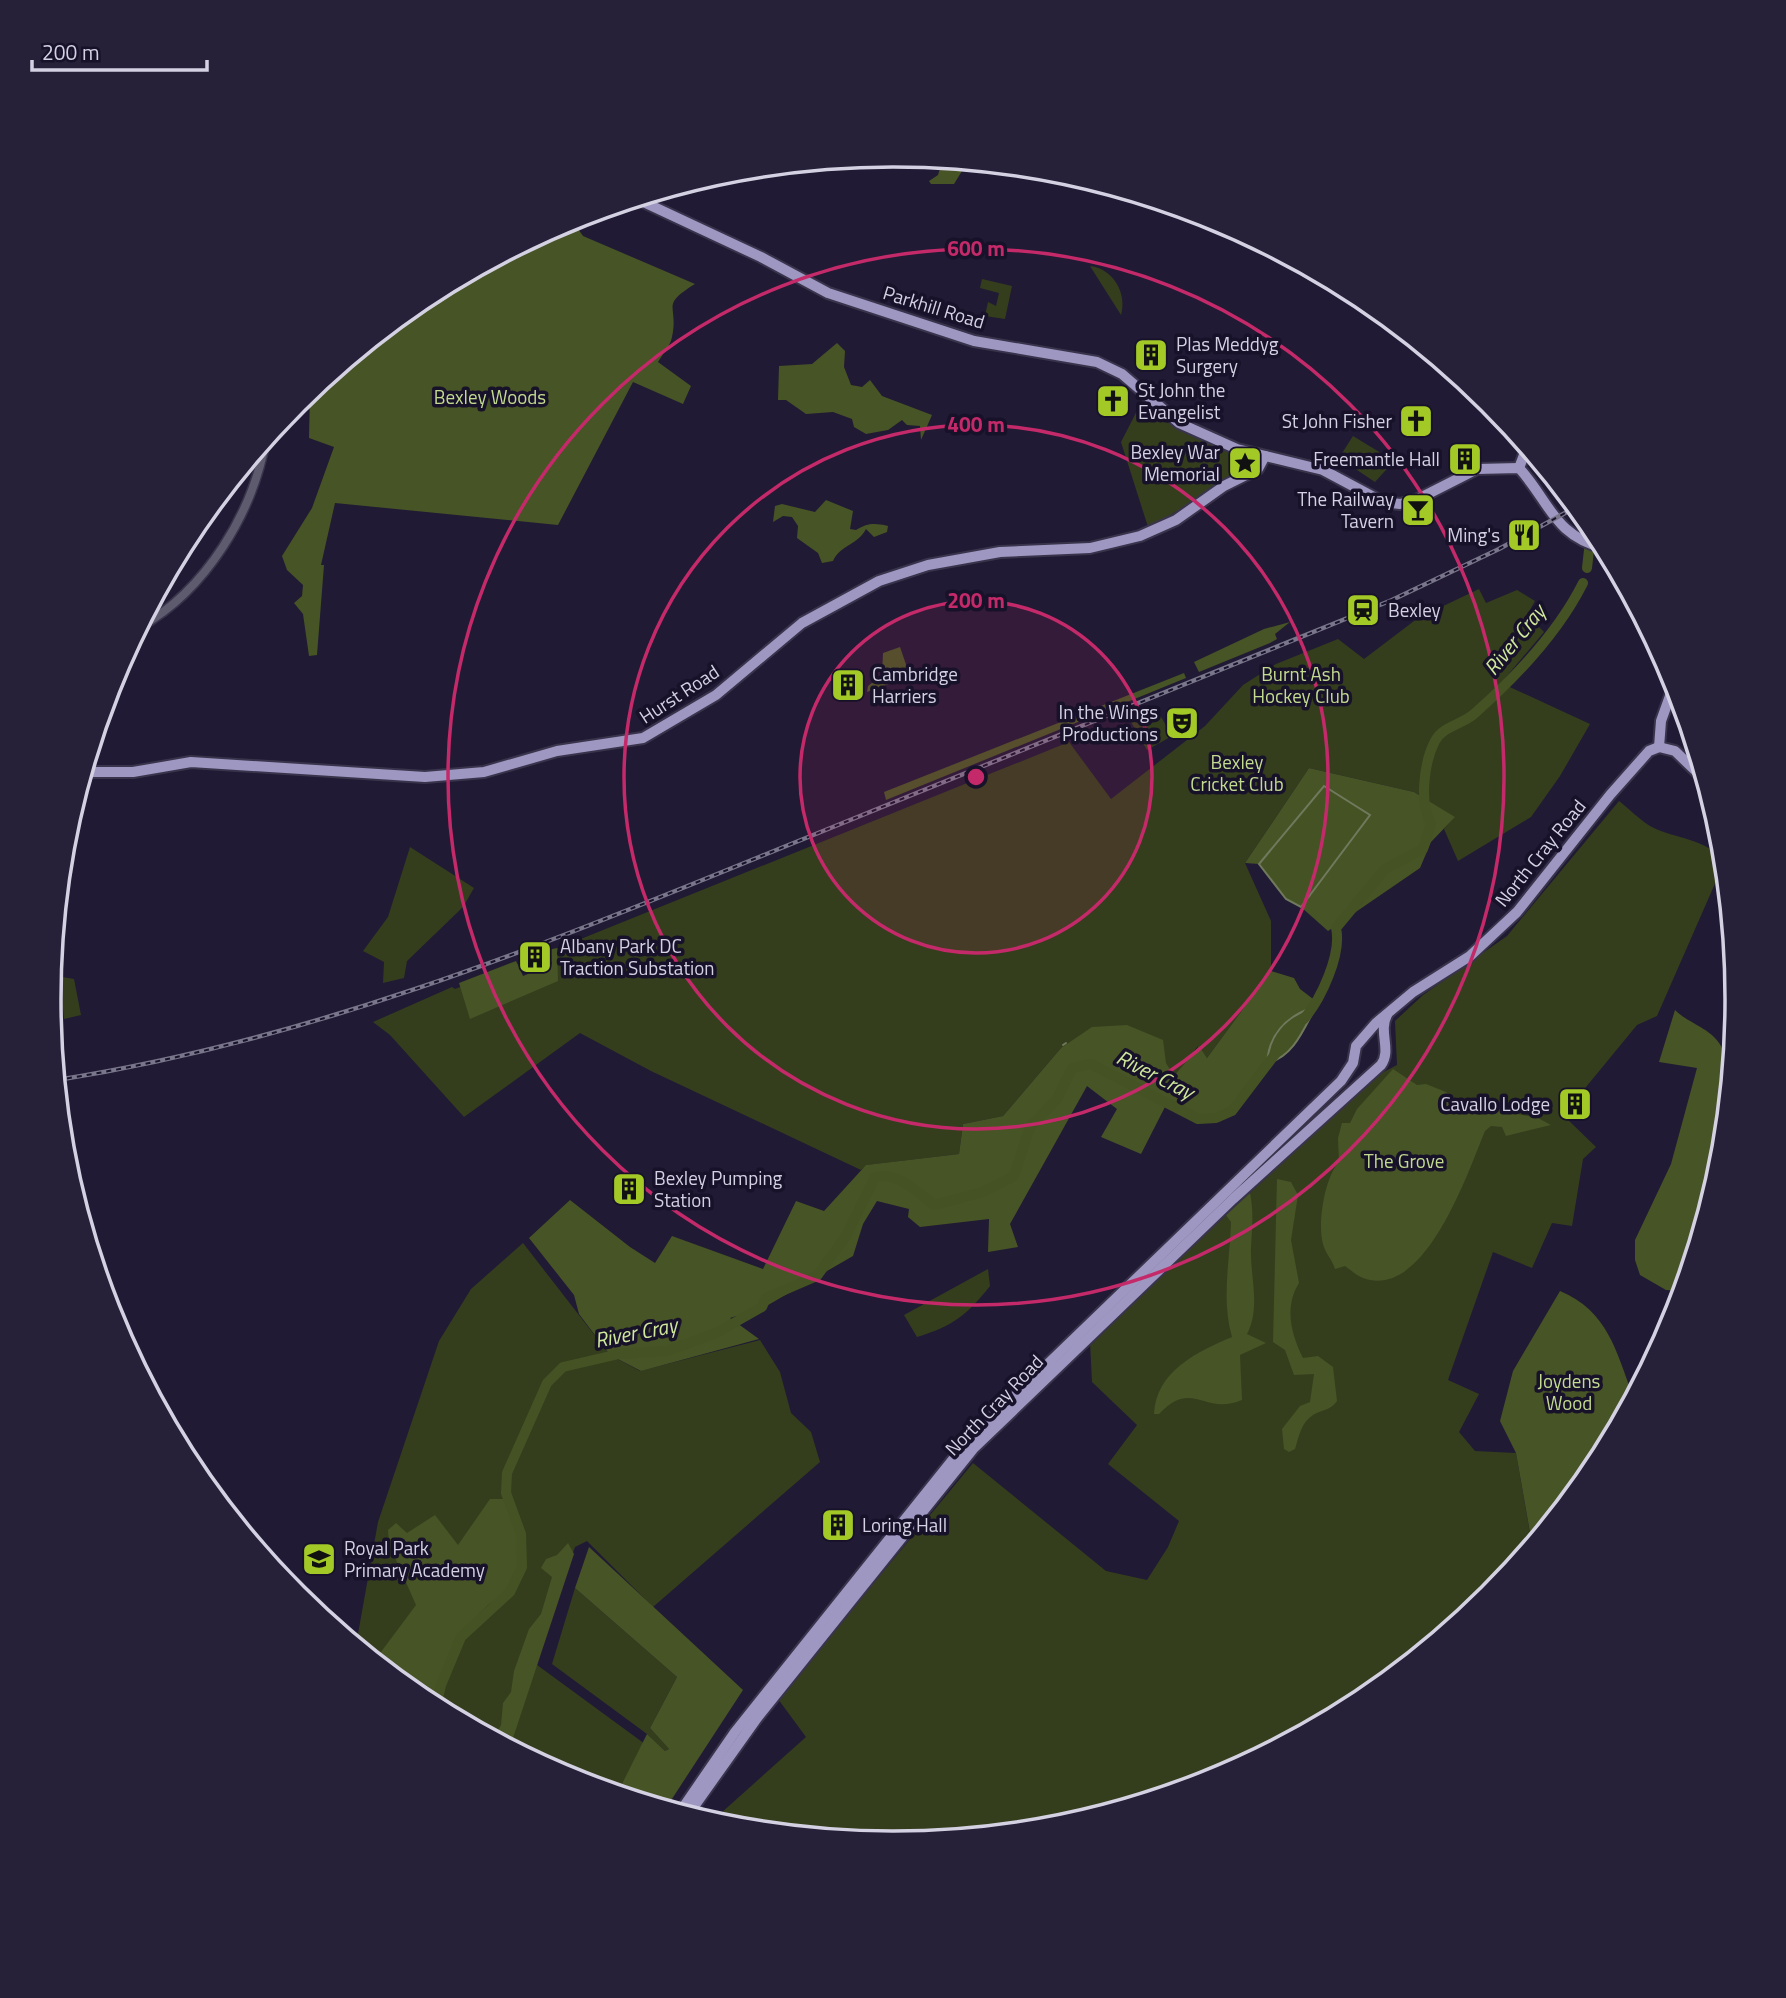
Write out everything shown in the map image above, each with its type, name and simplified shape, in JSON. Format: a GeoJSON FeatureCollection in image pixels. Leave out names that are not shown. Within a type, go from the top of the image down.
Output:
{"type":"FeatureCollection","features":[{"type":"Feature","properties":{"kind":"main road","name":"Parkhill Road"},"geometry":{"type":"LineString","coordinates":[[648,205],[841,298],[974,341],[1013,345],[1105,365],[1122,374],[1179,423],[1261,456],[1322,470],[1372,498],[1395,504],[1425,496],[1477,470],[1519,468]]}},
{"type":"Feature","properties":{"kind":"main road","name":"Hurst Road"},"geometry":{"type":"LineString","coordinates":[[93,772],[133,772],[191,762],[434,777],[484,772],[557,751],[643,738],[670,725],[723,690],[802,623],[879,582],[928,565],[1010,550],[1090,548],[1130,540],[1170,524],[1245,475],[1261,456]]}},
{"type":"Feature","properties":{"kind":"main road"},"geometry":{"type":"LineString","coordinates":[[1523,457],[1519,468],[1563,528],[1587,540]]}},
{"type":"Feature","properties":{"kind":"main road"},"geometry":{"type":"LineString","coordinates":[[1669,700],[1661,722],[1658,747],[1675,751],[1691,766]]}},
{"type":"Feature","properties":{"kind":"main road","name":"North Cray Road"},"geometry":{"type":"LineString","coordinates":[[1365,1038],[1388,1012],[1470,956],[1517,912],[1610,795],[1649,751],[1658,747]]}},
{"type":"Feature","properties":{"kind":"main road"},"geometry":{"type":"LineString","coordinates":[[1385,1046],[1379,1039],[1365,1038],[1356,1046],[1354,1054],[1362,1067],[1377,1068],[1385,1061],[1385,1046],[1382,1029],[1388,1012]]}},
{"type":"Feature","properties":{"kind":"main road","name":"North Cray Road"},"geometry":{"type":"LineString","coordinates":[[686,1804],[735,1732],[957,1453],[1017,1391],[1341,1081],[1353,1063],[1354,1054]]}},
{"type":"Feature","properties":{"kind":"main road","name":"North Cray Road"},"geometry":{"type":"LineString","coordinates":[[694,1806],[757,1718],[923,1508],[980,1441],[1233,1199],[1377,1068]]}},
{"type":"Feature","properties":{"kind":"street"},"geometry":{"type":"LineString","coordinates":[[154,619],[186,592],[236,525],[262,459]]}},
{"type":"Feature","properties":{"kind":"green space"},"geometry":{"type":"Polygon","coordinates":[[[940,169],[962,170],[954,184],[931,184],[929,181],[938,175],[940,169]]]}},
{"type":"Feature","properties":{"kind":"green space","name":"Bexley Woods"},"geometry":{"type":"Polygon","coordinates":[[[579,230],[583,236],[695,284],[674,302],[671,340],[658,362],[691,386],[683,404],[633,382],[558,525],[335,503],[321,565],[324,565],[317,655],[309,656],[303,614],[294,603],[302,596],[303,585],[287,570],[282,556],[312,508],[334,447],[309,438],[310,407],[387,339],[431,307],[477,279],[525,253],[575,231],[579,230]]]}},
{"type":"Feature","properties":{"kind":"green space"},"geometry":{"type":"Polygon","coordinates":[[[1090,266],[1106,272],[1117,284],[1122,299],[1121,315],[1090,266]]]}},
{"type":"Feature","properties":{"kind":"green space"},"geometry":{"type":"Polygon","coordinates":[[[982,279],[1012,286],[1005,319],[985,316],[988,302],[996,306],[999,293],[980,288],[982,279]]]}},
{"type":"Feature","properties":{"kind":"green space"},"geometry":{"type":"Polygon","coordinates":[[[837,343],[845,351],[844,367],[851,385],[862,387],[870,380],[882,396],[932,415],[921,440],[920,426],[907,425],[902,420],[888,430],[866,434],[854,427],[852,419],[833,412],[806,414],[786,400],[778,400],[779,366],[812,364],[837,343]]]}},
{"type":"Feature","properties":{"kind":"green space"},"geometry":{"type":"Polygon","coordinates":[[[1142,401],[1176,429],[1242,457],[1239,462],[1243,469],[1148,527],[1121,442],[1142,401]]]}},
{"type":"Feature","properties":{"kind":"green space"},"geometry":{"type":"Polygon","coordinates":[[[1353,436],[1394,461],[1375,482],[1339,458],[1353,436]]]}},
{"type":"Feature","properties":{"kind":"green space"},"geometry":{"type":"Polygon","coordinates":[[[826,500],[853,511],[850,529],[879,524],[888,526],[887,532],[874,537],[866,529],[833,561],[822,563],[818,553],[797,538],[798,526],[792,517],[783,516],[773,522],[775,506],[782,504],[815,512],[826,500]]]}},
{"type":"Feature","properties":{"kind":"green space"},"geometry":{"type":"Polygon","coordinates":[[[1479,589],[1486,603],[1517,590],[1535,601],[1527,615],[1544,632],[1501,683],[1590,724],[1560,776],[1531,817],[1458,861],[1444,829],[1454,817],[1414,792],[1309,768],[1245,863],[1271,921],[1271,971],[1207,1058],[1198,1046],[1174,1077],[1165,1063],[1061,1048],[1003,1116],[963,1124],[959,1154],[867,1165],[861,1170],[651,1071],[580,1033],[464,1117],[390,1035],[373,1022],[452,987],[455,989],[518,964],[525,983],[557,970],[556,949],[1069,742],[1111,799],[1205,726],[1243,685],[1276,664],[1338,639],[1364,659],[1418,618],[1479,589]]]}},
{"type":"Feature","properties":{"kind":"green space"},"geometry":{"type":"Polygon","coordinates":[[[1290,622],[1275,634],[1277,639],[1270,643],[1199,672],[1194,662],[1264,629],[1290,622]]]}},
{"type":"Feature","properties":{"kind":"green space"},"geometry":{"type":"Polygon","coordinates":[[[900,647],[910,676],[867,692],[868,686],[882,675],[883,653],[900,647]]]}},
{"type":"Feature","properties":{"kind":"green space"},"geometry":{"type":"Polygon","coordinates":[[[1184,673],[1186,678],[886,800],[884,792],[1184,673]]]}},
{"type":"Feature","properties":{"kind":"green space"},"geometry":{"type":"Polygon","coordinates":[[[1156,708],[1172,736],[1147,750],[1131,722],[1156,708]]]}},
{"type":"Feature","properties":{"kind":"green space"},"geometry":{"type":"Polygon","coordinates":[[[1309,768],[1414,792],[1455,817],[1431,842],[1420,868],[1328,931],[1301,907],[1370,815],[1324,786],[1259,864],[1245,863],[1309,768]]]}},
{"type":"Feature","properties":{"kind":"green space"},"geometry":{"type":"Polygon","coordinates":[[[1619,801],[1650,826],[1711,849],[1716,880],[1657,1016],[1637,1025],[1563,1115],[1596,1147],[1583,1159],[1572,1226],[1552,1223],[1532,1268],[1493,1252],[1448,1380],[1479,1394],[1459,1432],[1475,1451],[1516,1453],[1530,1533],[1518,1547],[1481,1587],[1441,1624],[1355,1691],[1261,1745],[1160,1787],[1055,1815],[1002,1824],[947,1829],[839,1829],[784,1824],[721,1813],[806,1737],[778,1699],[973,1463],[1106,1571],[1147,1580],[1168,1547],[1179,1521],[1108,1464],[1137,1425],[1092,1382],[1090,1342],[1374,1077],[1397,1065],[1395,1021],[1423,995],[1507,936],[1619,801]]]}},
{"type":"Feature","properties":{"kind":"green space"},"geometry":{"type":"Polygon","coordinates":[[[410,847],[474,888],[463,907],[407,961],[404,978],[383,983],[384,962],[363,951],[388,917],[410,847]]]}},
{"type":"Feature","properties":{"kind":"green space"},"geometry":{"type":"Polygon","coordinates":[[[557,948],[558,981],[470,1019],[459,983],[516,961],[523,976],[552,964],[547,950],[557,948]]]}},
{"type":"Feature","properties":{"kind":"green space"},"geometry":{"type":"Polygon","coordinates":[[[1271,971],[1294,978],[1300,989],[1317,1002],[1232,1111],[1205,1118],[1184,1112],[1167,1103],[1141,1154],[1101,1137],[1117,1109],[1087,1086],[1010,1224],[1018,1247],[988,1252],[989,1219],[920,1227],[908,1217],[909,1209],[877,1201],[863,1224],[853,1256],[742,1320],[743,1314],[730,1318],[759,1339],[641,1371],[610,1355],[579,1314],[574,1295],[529,1238],[570,1200],[655,1263],[672,1236],[763,1269],[796,1201],[824,1211],[866,1165],[959,1154],[963,1124],[1003,1116],[1061,1048],[1092,1027],[1127,1025],[1163,1040],[1166,1063],[1174,1076],[1199,1046],[1207,1058],[1271,971]]]}},
{"type":"Feature","properties":{"kind":"green space"},"geometry":{"type":"Polygon","coordinates":[[[62,977],[74,979],[81,1015],[64,1019],[62,977]]]}},
{"type":"Feature","properties":{"kind":"green space"},"geometry":{"type":"Polygon","coordinates":[[[1675,1010],[1712,1035],[1723,1053],[1718,1108],[1709,1161],[1681,1266],[1671,1290],[1640,1275],[1635,1260],[1635,1240],[1671,1164],[1697,1068],[1659,1062],[1675,1010]]]}},
{"type":"Feature","properties":{"kind":"green space","name":"The Grove"},"geometry":{"type":"Polygon","coordinates":[[[1393,1069],[1417,1085],[1426,1084],[1446,1092],[1457,1102],[1538,1118],[1551,1125],[1506,1136],[1502,1127],[1491,1126],[1485,1131],[1441,1228],[1424,1252],[1406,1270],[1385,1280],[1363,1278],[1345,1266],[1335,1269],[1323,1244],[1321,1225],[1326,1189],[1339,1162],[1338,1138],[1342,1123],[1350,1123],[1357,1109],[1393,1069]]]}},
{"type":"Feature","properties":{"kind":"green space"},"geometry":{"type":"Polygon","coordinates":[[[1277,1179],[1291,1182],[1298,1195],[1291,1240],[1299,1283],[1294,1292],[1291,1311],[1295,1340],[1303,1358],[1318,1356],[1333,1367],[1337,1401],[1332,1407],[1309,1418],[1301,1430],[1295,1449],[1289,1452],[1284,1449],[1282,1429],[1300,1406],[1310,1402],[1314,1374],[1294,1375],[1285,1350],[1273,1342],[1277,1179]]]}},
{"type":"Feature","properties":{"kind":"green space"},"geometry":{"type":"Polygon","coordinates":[[[1250,1193],[1254,1303],[1247,1334],[1266,1343],[1240,1355],[1242,1400],[1217,1404],[1190,1398],[1181,1399],[1159,1414],[1154,1414],[1156,1399],[1170,1375],[1205,1349],[1232,1337],[1227,1309],[1231,1222],[1226,1215],[1250,1193]]]}},
{"type":"Feature","properties":{"kind":"green space"},"geometry":{"type":"Polygon","coordinates":[[[523,1243],[610,1355],[640,1371],[760,1340],[780,1372],[791,1413],[811,1432],[820,1462],[653,1607],[587,1541],[575,1547],[533,1662],[660,1755],[633,1789],[525,1745],[477,1719],[431,1691],[358,1635],[378,1522],[439,1341],[471,1289],[523,1243]]]}},
{"type":"Feature","properties":{"kind":"green space"},"geometry":{"type":"Polygon","coordinates":[[[988,1269],[990,1286],[974,1305],[950,1324],[917,1337],[904,1315],[988,1269]]]}},
{"type":"Feature","properties":{"kind":"green space","name":"Joydens Wood"},"geometry":{"type":"Polygon","coordinates":[[[1560,1291],[1576,1299],[1600,1321],[1615,1348],[1629,1385],[1585,1461],[1530,1533],[1516,1453],[1500,1421],[1513,1371],[1560,1291]]]}},
{"type":"Feature","properties":{"kind":"green space"},"geometry":{"type":"Polygon","coordinates":[[[490,1499],[504,1499],[519,1532],[520,1563],[504,1594],[488,1605],[461,1632],[438,1695],[380,1653],[416,1605],[389,1544],[388,1530],[396,1523],[407,1533],[435,1515],[458,1545],[490,1499]]]}},
{"type":"Feature","properties":{"kind":"green space"},"geometry":{"type":"Polygon","coordinates":[[[568,1543],[574,1554],[513,1738],[498,1730],[503,1703],[511,1692],[514,1671],[529,1629],[541,1614],[552,1577],[541,1568],[546,1559],[557,1555],[568,1543]]]}},
{"type":"Feature","properties":{"kind":"green space"},"geometry":{"type":"Polygon","coordinates":[[[589,1547],[743,1690],[671,1800],[622,1784],[647,1734],[665,1751],[669,1749],[650,1728],[677,1677],[575,1588],[589,1547]]]}},
{"type":"Feature","properties":{"kind":"green space"},"geometry":{"type":"Polygon","coordinates":[[[575,1588],[677,1677],[650,1728],[669,1749],[665,1751],[647,1734],[552,1664],[575,1588]]]}},
{"type":"Feature","properties":{"kind":"shaded area"},"geometry":{"type":"Polygon","coordinates":[[[1324,786],[1370,815],[1301,907],[1286,899],[1259,864],[1324,786]]]}},
{"type":"Feature","properties":{"kind":"shaded area"},"geometry":{"type":"Polygon","coordinates":[[[1311,1008],[1314,1010],[1306,1026],[1290,1050],[1267,1063],[1271,1044],[1280,1029],[1293,1017],[1311,1008]]]}},
{"type":"Feature","properties":{"kind":"waterway","name":"River Cray"},"geometry":{"type":"LineString","coordinates":[[1587,568],[1589,550]]}},
{"type":"Feature","properties":{"kind":"waterway","name":"River Cray"},"geometry":{"type":"LineString","coordinates":[[1304,1019],[1329,976],[1336,950],[1336,928],[1385,869],[1423,849],[1431,824],[1425,805],[1424,782],[1435,741],[1443,732],[1474,714],[1520,669],[1549,637],[1583,583]]}},
{"type":"Feature","properties":{"kind":"waterway","name":"River Cray"},"geometry":{"type":"LineString","coordinates":[[439,1696],[461,1637],[510,1592],[522,1567],[521,1534],[506,1493],[507,1473],[547,1383],[563,1367],[619,1354],[667,1351],[716,1333],[762,1307],[766,1298],[817,1276],[846,1236],[875,1177],[884,1176],[899,1180],[934,1205],[983,1192],[1014,1176],[1030,1127],[1057,1099],[1072,1068],[1091,1064],[1198,1119],[1216,1118],[1232,1111],[1276,1053]]}},
{"type":"Feature","properties":{"kind":"railway"},"geometry":{"type":"LineString","coordinates":[[65,1078],[155,1062],[250,1039],[342,1013],[524,950],[1392,600],[1499,549],[1567,512]]}},
{"type":"Feature","properties":{"kind":"place","name":"Plas Meddyg Surgery"},"geometry":{"type":"Point","coordinates":[1151,355]}},
{"type":"Feature","properties":{"kind":"place","name":"St John the Evangelist"},"geometry":{"type":"Point","coordinates":[1113,401]}},
{"type":"Feature","properties":{"kind":"place","name":"St John Fisher"},"geometry":{"type":"Point","coordinates":[1416,421]}},
{"type":"Feature","properties":{"kind":"place","name":"Freemantle Hall"},"geometry":{"type":"Point","coordinates":[1465,459]}},
{"type":"Feature","properties":{"kind":"place","name":"Bexley War Memorial"},"geometry":{"type":"Point","coordinates":[1245,463]}},
{"type":"Feature","properties":{"kind":"place","name":"The Railway Tavern"},"geometry":{"type":"Point","coordinates":[1418,510]}},
{"type":"Feature","properties":{"kind":"place","name":"Ming's"},"geometry":{"type":"Point","coordinates":[1524,535]}},
{"type":"Feature","properties":{"kind":"place","name":"Bexley"},"geometry":{"type":"Point","coordinates":[1363,610]}},
{"type":"Feature","properties":{"kind":"place","name":"Cambridge Harriers"},"geometry":{"type":"Point","coordinates":[848,685]}},
{"type":"Feature","properties":{"kind":"place","name":"In the Wings Productions"},"geometry":{"type":"Point","coordinates":[1182,723]}},
{"type":"Feature","properties":{"kind":"place","name":"Albany Park DC Traction Substation"},"geometry":{"type":"Point","coordinates":[535,957]}},
{"type":"Feature","properties":{"kind":"place","name":"Cavallo Lodge"},"geometry":{"type":"Point","coordinates":[1575,1104]}},
{"type":"Feature","properties":{"kind":"place","name":"Bexley Pumping Station"},"geometry":{"type":"Point","coordinates":[629,1189]}},
{"type":"Feature","properties":{"kind":"place","name":"Loring Hall"},"geometry":{"type":"Point","coordinates":[838,1525]}},
{"type":"Feature","properties":{"kind":"place","name":"Royal Park Primary Academy"},"geometry":{"type":"Point","coordinates":[319,1559]}},
{"type":"Feature","properties":{"kind":"park label","name":"Burnt Ash Hockey Club"},"geometry":{"type":"Point","coordinates":[1301,685]}},
{"type":"Feature","properties":{"kind":"park label","name":"Bexley Cricket Club"},"geometry":{"type":"Point","coordinates":[1237,773]}}]}
